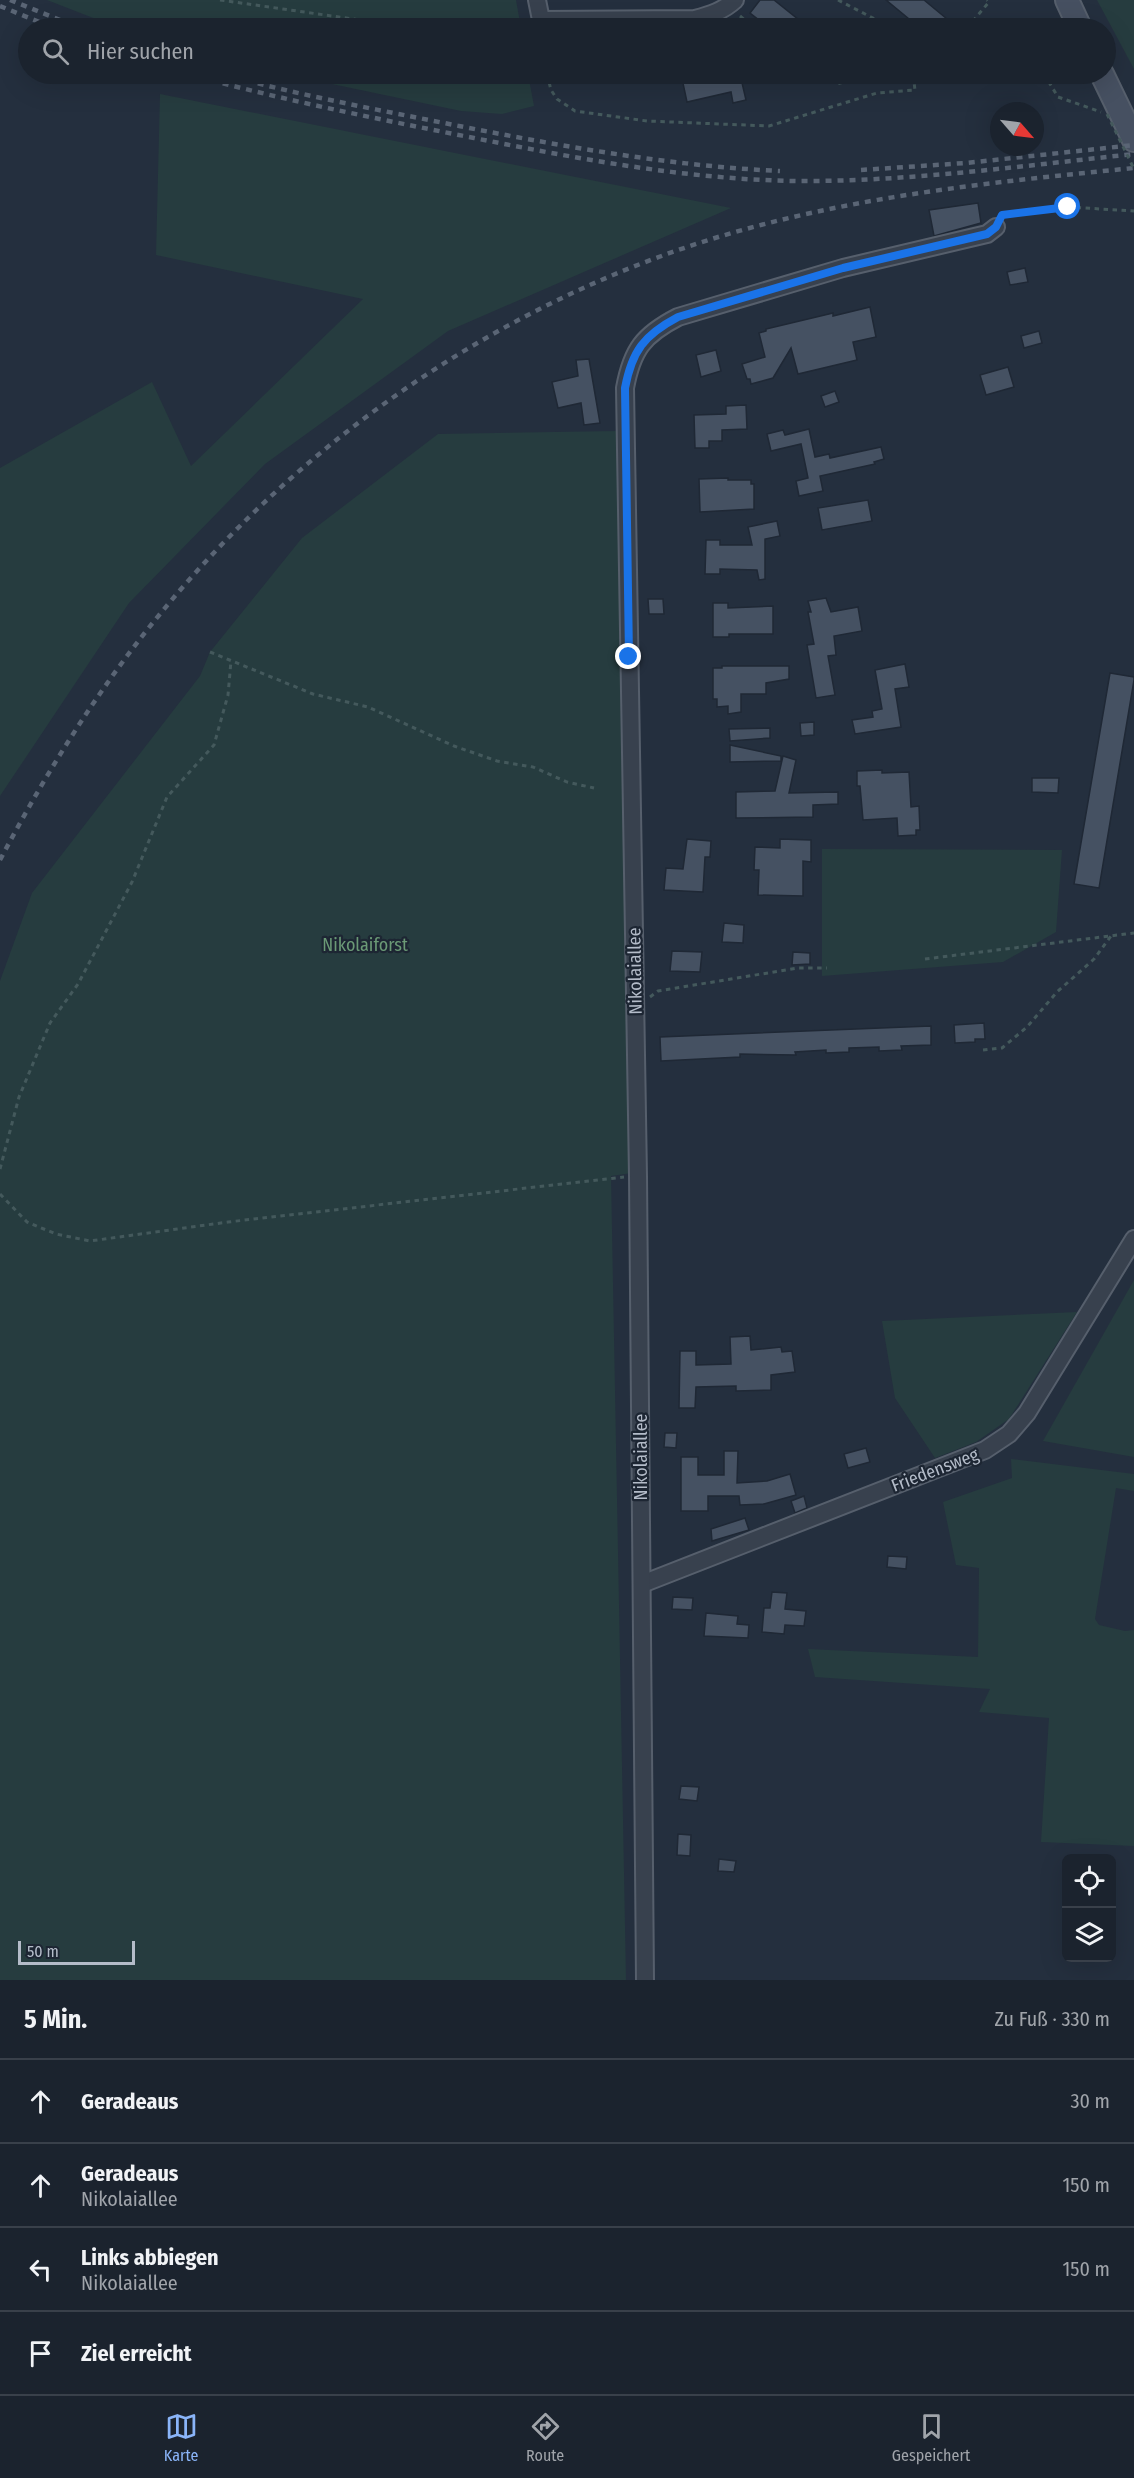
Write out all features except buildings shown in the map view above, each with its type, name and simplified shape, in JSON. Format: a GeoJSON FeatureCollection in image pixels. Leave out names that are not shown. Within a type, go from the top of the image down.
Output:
{"type":"FeatureCollection","features":[{"type":"Feature","properties":{"kind":"street"},"geometry":{"type":"LineString","coordinates":[[537,0],[541,18]]}},
{"type":"Feature","properties":{"kind":"street"},"geometry":{"type":"LineString","coordinates":[[1067,0],[1075,18]]}},
{"type":"Feature","properties":{"kind":"street"},"geometry":{"type":"LineString","coordinates":[[699,18],[714,14],[731,3]]}},
{"type":"Feature","properties":{"kind":"street"},"geometry":{"type":"LineString","coordinates":[[1105,84],[1113,112],[1134,140]]}},
{"type":"Feature","properties":{"kind":"street","name":"Nikolaiallee"},"geometry":{"type":"LineString","coordinates":[[645,1980],[638,1176],[625,388],[629,366],[641,345],[656,328],[678,317],[843,268],[987,234],[996,227]]}},
{"type":"Feature","properties":{"kind":"street","name":"Friedensweg"},"geometry":{"type":"LineString","coordinates":[[642,1584],[985,1450],[1009,1434],[1027,1413],[1134,1239]]}},
{"type":"Feature","properties":{"kind":"path"},"geometry":{"type":"LineString","coordinates":[[220,0],[349,18]]}},
{"type":"Feature","properties":{"kind":"path"},"geometry":{"type":"LineString","coordinates":[[838,0],[873,18]]}},
{"type":"Feature","properties":{"kind":"path"},"geometry":{"type":"LineString","coordinates":[[975,18],[989,2],[987,0]]}},
{"type":"Feature","properties":{"kind":"path"},"geometry":{"type":"LineString","coordinates":[[731,3],[745,18]]}},
{"type":"Feature","properties":{"kind":"path"},"geometry":{"type":"LineString","coordinates":[[550,84],[556,99],[575,111],[594,115],[769,126],[877,93],[915,90],[914,84]]}},
{"type":"Feature","properties":{"kind":"path"},"geometry":{"type":"LineString","coordinates":[[1050,84],[1058,97],[1113,112],[1134,169]]}},
{"type":"Feature","properties":{"kind":"path"},"geometry":{"type":"LineString","coordinates":[[996,227],[1002,215],[1068,207],[1134,211]]}},
{"type":"Feature","properties":{"kind":"path"},"geometry":{"type":"LineString","coordinates":[[210,652],[313,694],[368,707],[454,746],[497,761],[533,766],[567,782],[594,788]]}},
{"type":"Feature","properties":{"kind":"path"},"geometry":{"type":"LineString","coordinates":[[0,1169],[19,1097],[50,1023],[78,984],[132,882],[168,797],[214,745],[228,695],[231,661]]}},
{"type":"Feature","properties":{"kind":"path"},"geometry":{"type":"LineString","coordinates":[[925,959],[1134,933]]}},
{"type":"Feature","properties":{"kind":"path"},"geometry":{"type":"LineString","coordinates":[[983,1050],[1002,1048],[1027,1027],[1057,992],[1094,959],[1111,936]]}},
{"type":"Feature","properties":{"kind":"path"},"geometry":{"type":"LineString","coordinates":[[635,1006],[658,992],[798,968],[827,968]]}},
{"type":"Feature","properties":{"kind":"path"},"geometry":{"type":"LineString","coordinates":[[0,1194],[27,1222],[56,1234],[90,1241],[228,1222],[638,1176]]}},
{"type":"Feature","properties":{"kind":"green space"},"geometry":{"type":"Polygon","coordinates":[[[47,0],[516,0],[519,18],[93,18],[47,0]]]}},
{"type":"Feature","properties":{"kind":"green space"},"geometry":{"type":"Polygon","coordinates":[[[1097,0],[1134,0],[1134,69],[1116,35],[1116,18],[1107,18],[1097,0]]]}},
{"type":"Feature","properties":{"kind":"green space"},"geometry":{"type":"Polygon","coordinates":[[[332,84],[530,84],[534,106],[502,114],[461,111],[332,84]]]}},
{"type":"Feature","properties":{"kind":"green space"},"geometry":{"type":"Polygon","coordinates":[[[160,94],[731,208],[448,331],[265,464],[129,603],[0,796],[0,468],[152,382],[191,466],[363,299],[156,255],[160,94]]]}},
{"type":"Feature","properties":{"kind":"green space","name":"Nikolaiforst"},"geometry":{"type":"Polygon","coordinates":[[[617,431],[632,1173],[611,1176],[626,1980],[0,1980],[0,981],[32,893],[200,676],[210,652],[302,538],[438,434],[617,431]]]}},
{"type":"Feature","properties":{"kind":"green space"},"geometry":{"type":"Polygon","coordinates":[[[822,849],[1062,850],[1056,932],[1003,962],[822,976],[822,849]]]}},
{"type":"Feature","properties":{"kind":"green space"},"geometry":{"type":"Polygon","coordinates":[[[1134,1280],[1134,1457],[1043,1441],[1134,1280]]]}},
{"type":"Feature","properties":{"kind":"green space"},"geometry":{"type":"Polygon","coordinates":[[[1077,1312],[1009,1419],[976,1442],[935,1458],[895,1398],[882,1321],[1077,1312]]]}},
{"type":"Feature","properties":{"kind":"green space"},"geometry":{"type":"Polygon","coordinates":[[[1011,1459],[1134,1474],[1134,1491],[1116,1488],[1095,1619],[1099,1625],[1125,1631],[1134,1630],[1134,1846],[1041,1842],[1049,1718],[979,1712],[990,1689],[815,1677],[808,1649],[978,1657],[979,1568],[956,1565],[943,1502],[1012,1478],[1011,1459]]]}},
{"type":"Feature","properties":{"kind":"railway"},"geometry":{"type":"LineString","coordinates":[[10,0],[55,18]]}},
{"type":"Feature","properties":{"kind":"railway"},"geometry":{"type":"LineString","coordinates":[[0,6],[29,18]]}},
{"type":"Feature","properties":{"kind":"railway"},"geometry":{"type":"LineString","coordinates":[[227,84],[330,109],[514,146],[633,167],[712,176],[793,181],[878,179],[1134,154]]}},
{"type":"Feature","properties":{"kind":"railway"},"geometry":{"type":"LineString","coordinates":[[262,84],[539,141],[699,165],[780,171]]}},
{"type":"Feature","properties":{"kind":"railway"},"geometry":{"type":"LineString","coordinates":[[861,170],[966,163],[1134,145]]}},
{"type":"Feature","properties":{"kind":"railway"},"geometry":{"type":"LineString","coordinates":[[0,860],[37,792],[99,694],[170,602],[228,538],[291,478],[358,423],[430,372],[505,327],[583,288],[663,255],[746,229],[842,207],[939,190],[1134,168]]}},
{"type":"Feature","properties":{"kind":"route"},"geometry":{"type":"LineString","coordinates":[[629,657],[625,388],[629,366],[641,345],[656,328],[678,317],[843,268],[987,234],[996,227],[1002,215],[1068,207]]}}]}
